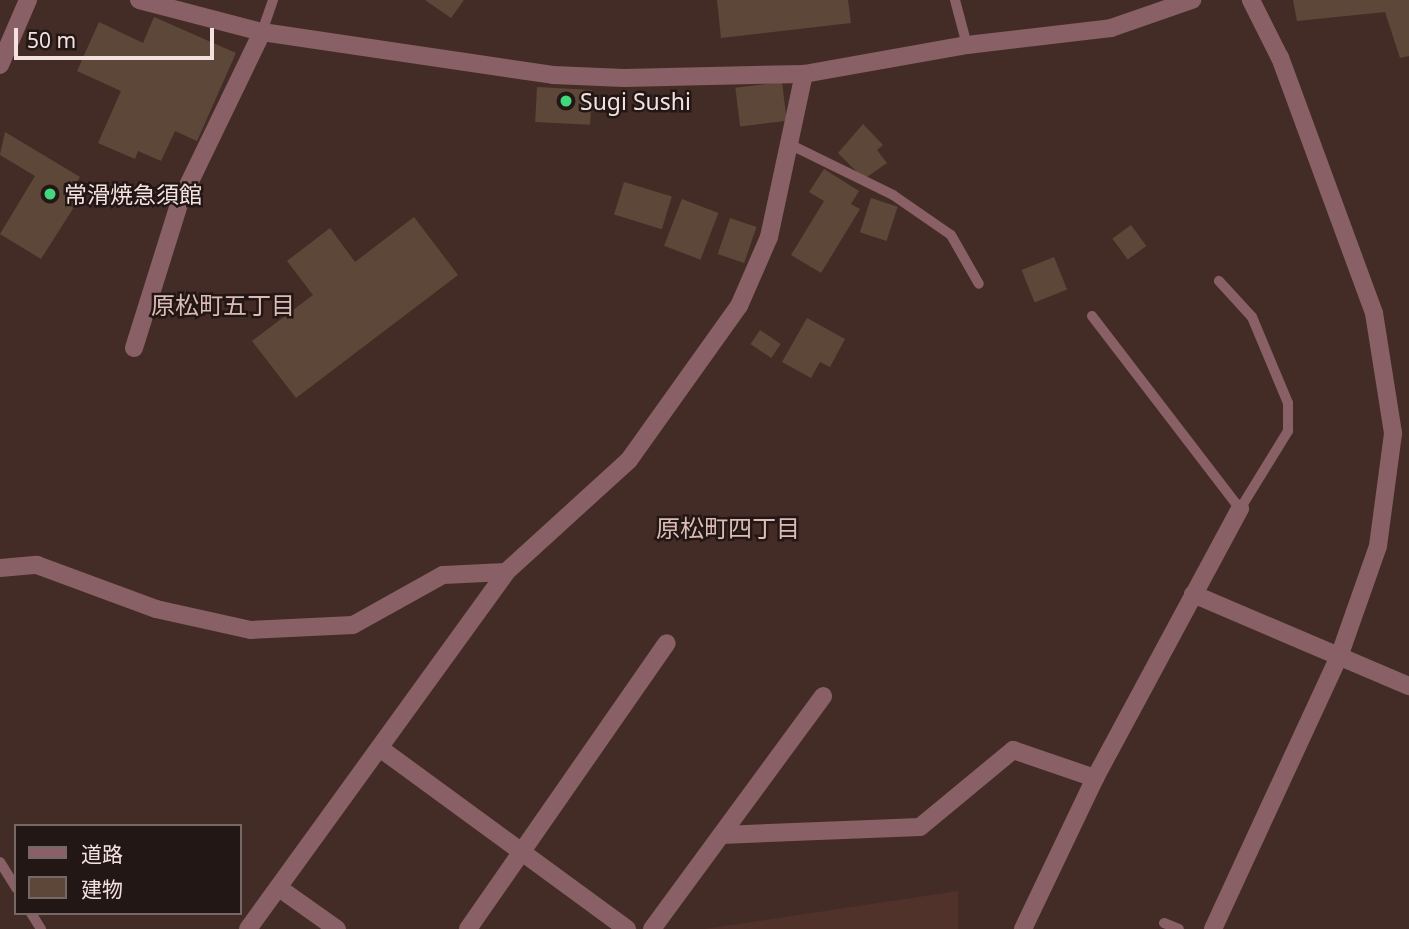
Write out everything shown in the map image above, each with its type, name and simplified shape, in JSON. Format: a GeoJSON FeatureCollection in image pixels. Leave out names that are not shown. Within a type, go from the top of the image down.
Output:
{"type":"FeatureCollection","features":[{"type":"Feature","properties":{"kind":"street"},"geometry":{"type":"LineString","coordinates":[[0,65],[28,0]]}},
{"type":"Feature","properties":{"kind":"street"},"geometry":{"type":"LineString","coordinates":[[139,0],[262,32],[553,75],[804,74],[967,45],[1111,28],[1192,0]]}},
{"type":"Feature","properties":{"kind":"street"},"geometry":{"type":"LineString","coordinates":[[1213,929],[1340,654],[1378,546],[1388,496],[1390,386],[1374,313],[1280,58],[1251,0]]}},
{"type":"Feature","properties":{"kind":"street"},"geometry":{"type":"LineString","coordinates":[[134,348],[179,204],[262,32]]}},
{"type":"Feature","properties":{"kind":"street"},"geometry":{"type":"LineString","coordinates":[[248,929],[381,749],[506,572],[629,460],[696,371],[739,306],[769,237],[804,74]]}},
{"type":"Feature","properties":{"kind":"street"},"geometry":{"type":"LineString","coordinates":[[1023,929],[1095,778],[1240,509]]}},
{"type":"Feature","properties":{"kind":"street"},"geometry":{"type":"LineString","coordinates":[[0,568],[37,565],[180,616],[251,630],[353,625],[443,575],[506,572]]}},
{"type":"Feature","properties":{"kind":"street"},"geometry":{"type":"LineString","coordinates":[[1193,594],[1340,654],[1409,686]]}},
{"type":"Feature","properties":{"kind":"street"},"geometry":{"type":"LineString","coordinates":[[468,929],[667,643]]}},
{"type":"Feature","properties":{"kind":"street"},"geometry":{"type":"LineString","coordinates":[[652,929],[823,696]]}},
{"type":"Feature","properties":{"kind":"street"},"geometry":{"type":"LineString","coordinates":[[381,749],[627,929]]}},
{"type":"Feature","properties":{"kind":"street"},"geometry":{"type":"LineString","coordinates":[[721,835],[920,827],[1013,750],[1095,778]]}},
{"type":"Feature","properties":{"kind":"street"},"geometry":{"type":"LineString","coordinates":[[279,888],[337,929]]}},
{"type":"Feature","properties":{"kind":"lane"},"geometry":{"type":"LineString","coordinates":[[262,32],[273,0]]}},
{"type":"Feature","properties":{"kind":"lane"},"geometry":{"type":"LineString","coordinates":[[955,0],[967,45]]}},
{"type":"Feature","properties":{"kind":"lane"},"geometry":{"type":"LineString","coordinates":[[789,144],[893,195],[951,235],[979,284]]}},
{"type":"Feature","properties":{"kind":"lane"},"geometry":{"type":"LineString","coordinates":[[1092,316],[1240,509],[1288,430],[1288,404],[1252,317],[1219,281]]}},
{"type":"Feature","properties":{"kind":"lane"},"geometry":{"type":"LineString","coordinates":[[0,862],[14,885]]}},
{"type":"Feature","properties":{"kind":"lane"},"geometry":{"type":"LineString","coordinates":[[1164,923],[1179,929]]}},
{"type":"Feature","properties":{"kind":"shaded area"},"geometry":{"type":"Polygon","coordinates":[[[958,891],[958,929],[705,929],[958,891]]]}},
{"type":"Feature","properties":{"kind":"building"},"geometry":{"type":"Polygon","coordinates":[[[425,0],[464,0],[451,18],[425,0]]]}},
{"type":"Feature","properties":{"kind":"building"},"geometry":{"type":"Polygon","coordinates":[[[717,0],[848,0],[851,23],[721,38],[717,0]]]}},
{"type":"Feature","properties":{"kind":"building"},"geometry":{"type":"Polygon","coordinates":[[[1293,0],[1409,0],[1409,56],[1400,58],[1385,12],[1297,21],[1293,0]]]}},
{"type":"Feature","properties":{"kind":"building"},"geometry":{"type":"Polygon","coordinates":[[[154,17],[236,53],[197,141],[175,131],[161,161],[138,151],[135,159],[98,143],[121,91],[77,71],[99,22],[143,43],[154,17]]]}},
{"type":"Feature","properties":{"kind":"building"},"geometry":{"type":"Polygon","coordinates":[[[782,82],[787,121],[740,126],[735,88],[782,82]]]}},
{"type":"Feature","properties":{"kind":"building"},"geometry":{"type":"Polygon","coordinates":[[[537,87],[592,90],[590,125],[535,122],[537,87]]]}},
{"type":"Feature","properties":{"kind":"building"},"geometry":{"type":"Polygon","coordinates":[[[863,124],[883,145],[877,150],[887,163],[864,179],[838,153],[863,124]]]}},
{"type":"Feature","properties":{"kind":"building","name":"常滑焼急須館"},"geometry":{"type":"Polygon","coordinates":[[[5,132],[80,177],[71,191],[81,196],[41,259],[0,234],[35,176],[0,155],[5,132]]]}},
{"type":"Feature","properties":{"kind":"building"},"geometry":{"type":"Polygon","coordinates":[[[824,169],[859,191],[851,204],[860,209],[821,273],[791,255],[824,201],[809,192],[824,169]]]}},
{"type":"Feature","properties":{"kind":"building"},"geometry":{"type":"Polygon","coordinates":[[[624,182],[672,197],[662,229],[614,215],[624,182]]]}},
{"type":"Feature","properties":{"kind":"building"},"geometry":{"type":"Polygon","coordinates":[[[871,198],[898,207],[887,241],[860,232],[871,198]]]}},
{"type":"Feature","properties":{"kind":"building"},"geometry":{"type":"Polygon","coordinates":[[[682,199],[718,213],[700,260],[664,246],[682,199]]]}},
{"type":"Feature","properties":{"kind":"building"},"geometry":{"type":"Polygon","coordinates":[[[414,217],[458,275],[296,398],[252,341],[313,295],[287,261],[330,228],[355,262],[414,217]]]}},
{"type":"Feature","properties":{"kind":"building"},"geometry":{"type":"Polygon","coordinates":[[[730,218],[756,227],[744,263],[718,254],[730,218]]]}},
{"type":"Feature","properties":{"kind":"building"},"geometry":{"type":"Polygon","coordinates":[[[1131,225],[1146,246],[1128,260],[1112,239],[1131,225]]]}},
{"type":"Feature","properties":{"kind":"building"},"geometry":{"type":"Polygon","coordinates":[[[1054,257],[1067,289],[1035,303],[1022,270],[1054,257]]]}},
{"type":"Feature","properties":{"kind":"building"},"geometry":{"type":"Polygon","coordinates":[[[807,318],[845,339],[830,367],[820,362],[811,378],[782,362],[807,318]]]}},
{"type":"Feature","properties":{"kind":"building"},"geometry":{"type":"Polygon","coordinates":[[[760,330],[781,344],[771,358],[750,344],[760,330]]]}},
{"type":"Feature","properties":{"kind":"place","name":"Sugi Sushi"},"geometry":{"type":"Point","coordinates":[566,101]}},
{"type":"Feature","properties":{"kind":"place","name":"常滑焼急須館"},"geometry":{"type":"Point","coordinates":[50,194]}},
{"type":"Feature","properties":{"kind":"district","name":"原松町五丁目"},"geometry":{"type":"Point","coordinates":[223,305]}},
{"type":"Feature","properties":{"kind":"district","name":"原松町四丁目"},"geometry":{"type":"Point","coordinates":[728,528]}}]}
